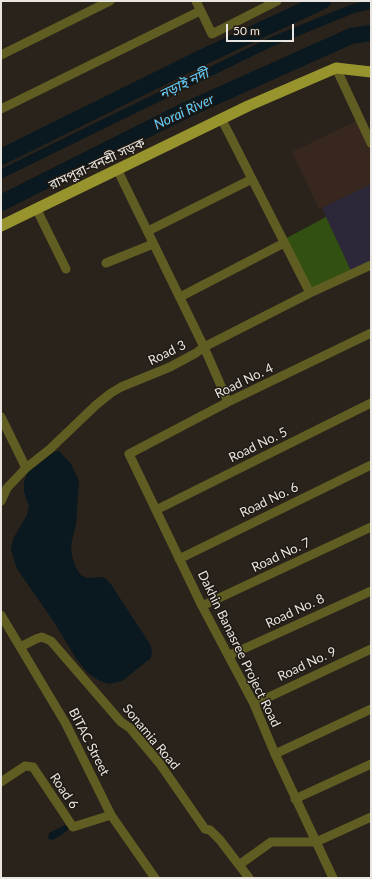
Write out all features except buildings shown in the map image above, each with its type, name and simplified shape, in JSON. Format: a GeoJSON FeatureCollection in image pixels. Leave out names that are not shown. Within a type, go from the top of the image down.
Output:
{"type":"FeatureCollection","features":[{"type":"Feature","properties":{"kind":"main road"},"geometry":{"type":"LineString","coordinates":[[336,68],[371,72]]}},
{"type":"Feature","properties":{"kind":"main road","name":"রামপুরা-বনশ্রী সড়ক"},"geometry":{"type":"LineString","coordinates":[[1,226],[117,169],[222,120],[248,106],[336,68]]}},
{"type":"Feature","properties":{"kind":"street"},"geometry":{"type":"LineString","coordinates":[[1,55],[110,1]]}},
{"type":"Feature","properties":{"kind":"street"},"geometry":{"type":"LineString","coordinates":[[196,1],[212,34],[277,1]]}},
{"type":"Feature","properties":{"kind":"street"},"geometry":{"type":"LineString","coordinates":[[1,109],[200,11]]}},
{"type":"Feature","properties":{"kind":"street"},"geometry":{"type":"LineString","coordinates":[[336,68],[371,141]]}},
{"type":"Feature","properties":{"kind":"street"},"geometry":{"type":"LineString","coordinates":[[222,120],[310,293]]}},
{"type":"Feature","properties":{"kind":"street"},"geometry":{"type":"LineString","coordinates":[[117,169],[204,347],[228,402]]}},
{"type":"Feature","properties":{"kind":"street"},"geometry":{"type":"LineString","coordinates":[[148,231],[252,179]]}},
{"type":"Feature","properties":{"kind":"street"},"geometry":{"type":"LineString","coordinates":[[36,208],[66,269]]}},
{"type":"Feature","properties":{"kind":"street"},"geometry":{"type":"LineString","coordinates":[[180,297],[284,243]]}},
{"type":"Feature","properties":{"kind":"street"},"geometry":{"type":"LineString","coordinates":[[106,263],[153,244]]}},
{"type":"Feature","properties":{"kind":"street","name":"Road 3"},"geometry":{"type":"LineString","coordinates":[[1,501],[7,488],[26,468],[50,449],[96,405],[111,393],[121,387],[170,367],[196,354],[204,347],[310,293],[371,265]]}},
{"type":"Feature","properties":{"kind":"street","name":"Road No. 4"},"geometry":{"type":"LineString","coordinates":[[129,454],[228,402],[371,332]]}},
{"type":"Feature","properties":{"kind":"street","name":"Road No. 5"},"geometry":{"type":"LineString","coordinates":[[156,510],[371,403]]}},
{"type":"Feature","properties":{"kind":"street"},"geometry":{"type":"LineString","coordinates":[[1,417],[26,468]]}},
{"type":"Feature","properties":{"kind":"street","name":"Dakhin Banasree Project Road"},"geometry":{"type":"LineString","coordinates":[[129,454],[202,606],[230,655],[254,704],[274,754],[333,878]]}},
{"type":"Feature","properties":{"kind":"street","name":"Road No. 6"},"geometry":{"type":"LineString","coordinates":[[179,559],[371,464]]}},
{"type":"Feature","properties":{"kind":"street","name":"Road No. 7"},"geometry":{"type":"LineString","coordinates":[[202,606],[371,527]]}},
{"type":"Feature","properties":{"kind":"street","name":"Road No. 8"},"geometry":{"type":"LineString","coordinates":[[230,655],[371,591]]}},
{"type":"Feature","properties":{"kind":"street","name":"BITAC Street"},"geometry":{"type":"LineString","coordinates":[[1,616],[66,724],[111,815],[155,878]]}},
{"type":"Feature","properties":{"kind":"street"},"geometry":{"type":"LineString","coordinates":[[1,634],[10,631]]}},
{"type":"Feature","properties":{"kind":"street","name":"Sonamia Road"},"geometry":{"type":"LineString","coordinates":[[20,648],[36,639],[42,638],[51,641],[121,722],[130,728],[160,764],[205,829],[210,830],[220,840],[249,878]]}},
{"type":"Feature","properties":{"kind":"street","name":"Road No. 9"},"geometry":{"type":"LineString","coordinates":[[254,704],[371,649]]}},
{"type":"Feature","properties":{"kind":"street"},"geometry":{"type":"LineString","coordinates":[[274,754],[371,709]]}},
{"type":"Feature","properties":{"kind":"street"},"geometry":{"type":"LineString","coordinates":[[295,799],[371,764]]}},
{"type":"Feature","properties":{"kind":"street","name":"Road 6"},"geometry":{"type":"LineString","coordinates":[[1,782],[25,766],[33,767],[73,827],[91,823],[111,815]]}},
{"type":"Feature","properties":{"kind":"street"},"geometry":{"type":"LineString","coordinates":[[239,866],[270,842],[316,842],[371,817]]}},
{"type":"Feature","properties":{"kind":"shaded area"},"geometry":{"type":"Polygon","coordinates":[[[360,119],[371,143],[371,184],[319,209],[292,152],[360,119]]]}},
{"type":"Feature","properties":{"kind":"shaded area"},"geometry":{"type":"Polygon","coordinates":[[[371,184],[371,265],[310,293],[283,240],[326,217],[322,208],[371,184]]]}},
{"type":"Feature","properties":{"kind":"shaded area"},"geometry":{"type":"Polygon","coordinates":[[[59,451],[71,464],[79,481],[76,524],[71,545],[72,556],[76,568],[81,575],[87,578],[104,577],[110,583],[150,644],[152,651],[151,658],[122,681],[109,684],[100,681],[88,673],[77,660],[54,622],[17,569],[11,550],[13,539],[27,515],[29,506],[24,492],[24,482],[28,472],[38,462],[54,452],[59,451]]]}},
{"type":"Feature","properties":{"kind":"shaded area"},"geometry":{"type":"Polygon","coordinates":[[[65,825],[69,828],[67,831],[53,840],[48,839],[49,833],[65,825]]]}},
{"type":"Feature","properties":{"kind":"green space"},"geometry":{"type":"Polygon","coordinates":[[[326,217],[352,273],[310,293],[283,240],[326,217]]]}},
{"type":"Feature","properties":{"kind":"waterway","name":"Norai River"},"geometry":{"type":"LineString","coordinates":[[1,157],[203,57],[323,1]]}},
{"type":"Feature","properties":{"kind":"waterway","name":"নড়াই নদী"},"geometry":{"type":"LineString","coordinates":[[1,174],[271,42],[352,9],[371,4]]}},
{"type":"Feature","properties":{"kind":"waterway","name":"Norai River"},"geometry":{"type":"LineString","coordinates":[[1,203],[186,110],[351,36],[371,33]]}}]}
